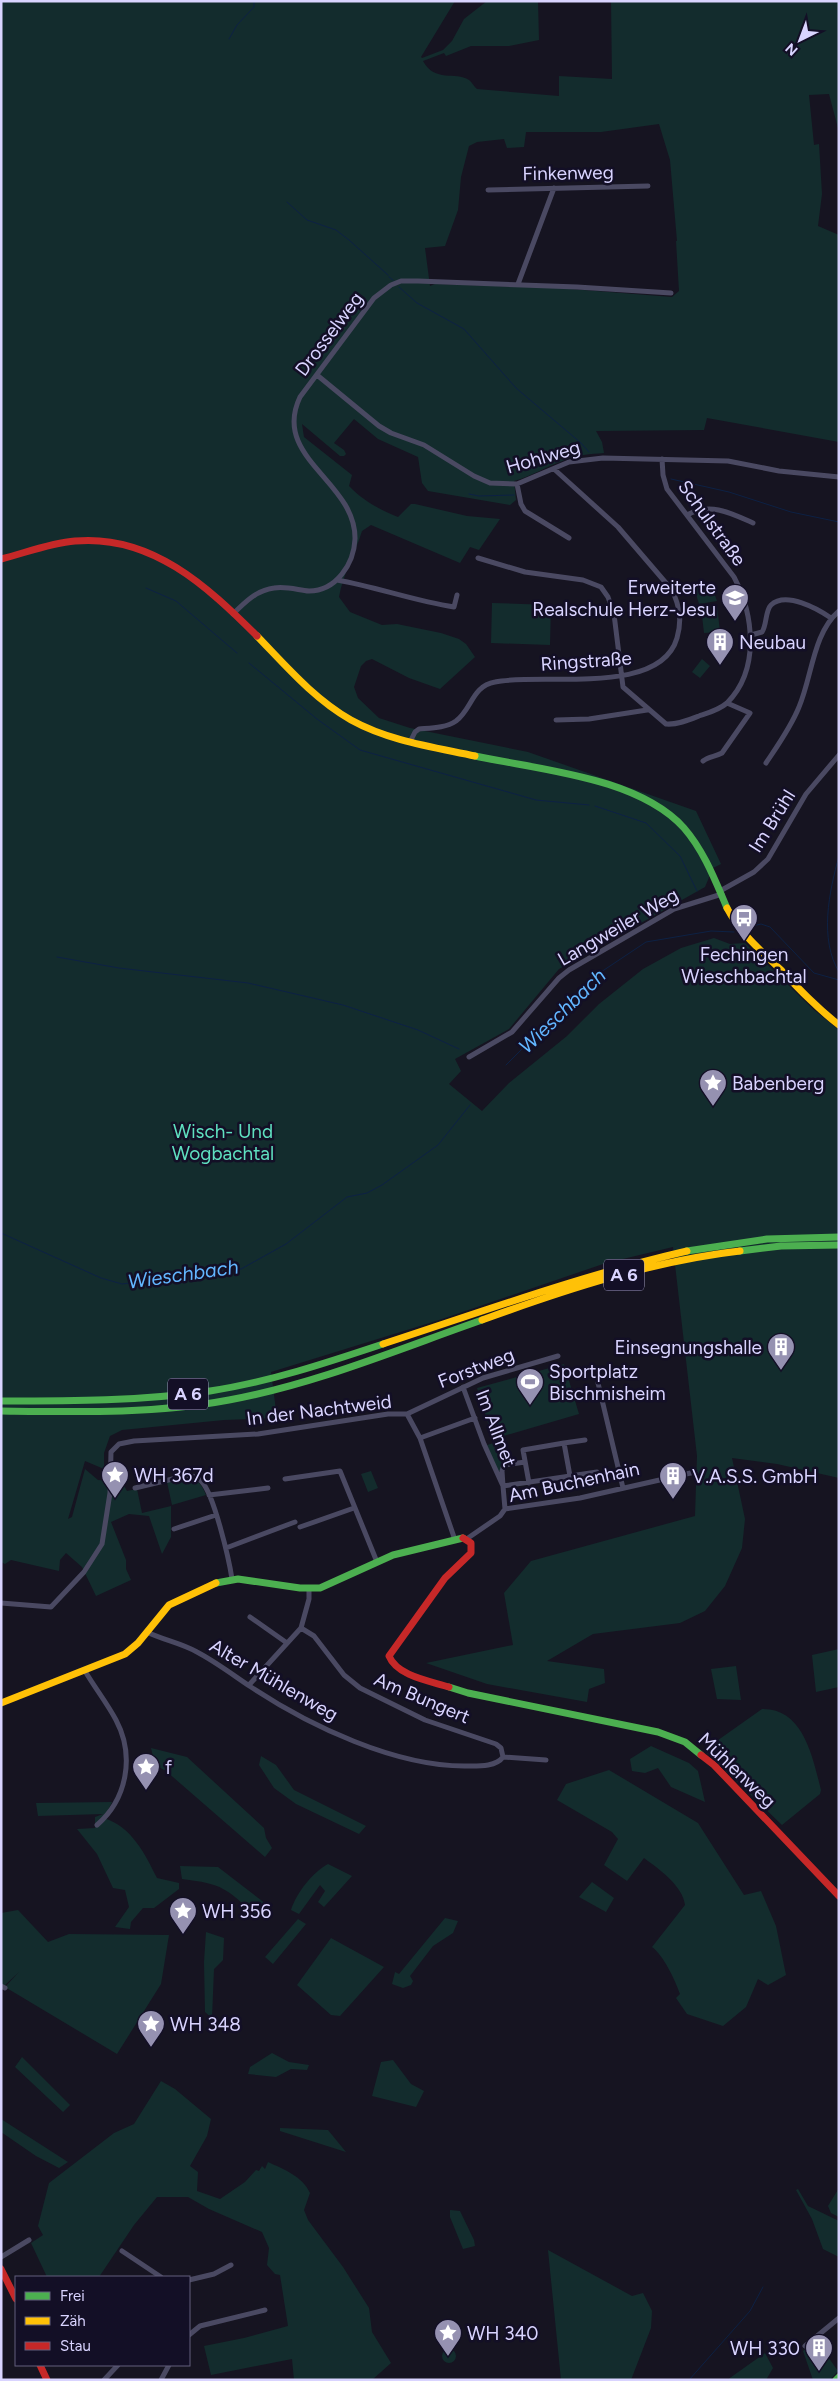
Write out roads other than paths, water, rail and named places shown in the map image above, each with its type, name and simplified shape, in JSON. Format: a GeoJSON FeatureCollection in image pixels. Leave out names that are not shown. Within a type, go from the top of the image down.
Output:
{"type":"FeatureCollection","features":[{"type":"Feature","properties":{"kind":"main road"},"geometry":{"type":"LineString","coordinates":[[1,559],[75,541],[97,541],[134,546],[176,564],[193,576],[323,701],[362,726],[410,742],[606,783],[645,797],[668,811],[685,828],[701,852],[731,916],[744,935],[816,1006],[839,1025]]}},
{"type":"Feature","properties":{"kind":"main road","name":"A 6"},"geometry":{"type":"LineString","coordinates":[[1,1401],[113,1401],[211,1391],[279,1377],[662,1255],[706,1247],[773,1239],[839,1237]]}},
{"type":"Feature","properties":{"kind":"main road","name":"A 6"},"geometry":{"type":"LineString","coordinates":[[1,1411],[80,1410],[112,1412],[169,1409],[259,1394],[417,1343],[502,1312],[611,1278],[664,1264],[775,1247],[839,1245]]}},
{"type":"Feature","properties":{"kind":"main road"},"geometry":{"type":"LineString","coordinates":[[1,1704],[85,1671],[129,1651],[166,1609],[174,1603],[222,1580],[232,1578],[309,1589],[320,1588],[393,1555],[468,1538]]}},
{"type":"Feature","properties":{"kind":"main road","name":"Mühlenweg"},"geometry":{"type":"LineString","coordinates":[[468,1538],[473,1546],[471,1553],[441,1583],[392,1650],[390,1660],[394,1666],[411,1675],[444,1687],[497,1700],[658,1732],[685,1742],[721,1772],[839,1896]]}},
{"type":"Feature","properties":{"kind":"main road"},"geometry":{"type":"LineString","coordinates":[[1,2269],[15,2297]]}},
{"type":"Feature","properties":{"kind":"main road"},"geometry":{"type":"LineString","coordinates":[[40,2366],[47,2380]]}},
{"type":"Feature","properties":{"kind":"street","name":"Finkenweg"},"geometry":{"type":"LineString","coordinates":[[488,190],[648,186]]}},
{"type":"Feature","properties":{"kind":"street"},"geometry":{"type":"LineString","coordinates":[[518,284],[554,188]]}},
{"type":"Feature","properties":{"kind":"street","name":"Drosselweg"},"geometry":{"type":"LineString","coordinates":[[337,580],[354,548],[354,529],[351,516],[336,490],[305,455],[297,439],[294,423],[296,405],[316,374],[365,309],[384,289],[411,280],[671,293]]}},
{"type":"Feature","properties":{"kind":"street","name":"Hohlweg"},"geometry":{"type":"LineString","coordinates":[[316,374],[379,426],[392,434],[424,445],[474,476],[490,483],[517,484],[583,459],[728,461],[779,471],[839,477]]}},
{"type":"Feature","properties":{"kind":"street","name":"Schulstraße"},"geometry":{"type":"LineString","coordinates":[[662,459],[663,475],[667,489],[734,577],[741,590],[751,635],[743,679],[727,703]]}},
{"type":"Feature","properties":{"kind":"street","name":"Ringstraße"},"geometry":{"type":"LineString","coordinates":[[410,742],[415,732],[419,730],[450,725],[456,721],[476,693],[486,684],[507,680],[621,676],[643,672],[661,662],[674,648],[680,629],[678,602],[672,590],[623,532],[554,469]]}},
{"type":"Feature","properties":{"kind":"street"},"geometry":{"type":"LineString","coordinates":[[517,484],[521,504],[525,511],[569,538]]}},
{"type":"Feature","properties":{"kind":"street"},"geometry":{"type":"LineString","coordinates":[[687,514],[710,508],[753,523]]}},
{"type":"Feature","properties":{"kind":"street"},"geometry":{"type":"LineString","coordinates":[[478,558],[526,572],[584,580],[601,587],[608,598],[614,614],[623,687],[646,710],[666,724],[712,711],[727,703],[757,717]]}},
{"type":"Feature","properties":{"kind":"street"},"geometry":{"type":"LineString","coordinates":[[233,614],[249,599],[265,590],[275,588],[316,590],[329,586],[337,580],[361,584],[431,604],[454,607],[457,595]]}},
{"type":"Feature","properties":{"kind":"street"},"geometry":{"type":"LineString","coordinates":[[751,635],[762,632],[770,608],[776,603],[795,601],[804,603],[831,618]]}},
{"type":"Feature","properties":{"kind":"street"},"geometry":{"type":"LineString","coordinates":[[766,764],[788,730],[800,705],[823,632],[831,618],[839,611]]}},
{"type":"Feature","properties":{"kind":"street"},"geometry":{"type":"LineString","coordinates":[[556,720],[589,719],[646,710]]}},
{"type":"Feature","properties":{"kind":"street"},"geometry":{"type":"LineString","coordinates":[[703,761],[708,756],[716,756],[722,753],[750,714]]}},
{"type":"Feature","properties":{"kind":"street","name":"Im Brühl"},"geometry":{"type":"LineString","coordinates":[[721,892],[754,872],[768,859],[806,794],[839,755]]}},
{"type":"Feature","properties":{"kind":"street","name":"Langweiler Weg"},"geometry":{"type":"LineString","coordinates":[[469,1057],[512,1032],[559,978],[569,970],[674,909],[721,892]]}},
{"type":"Feature","properties":{"kind":"street","name":"Forstweg"},"geometry":{"type":"LineString","coordinates":[[407,1414],[490,1376],[558,1356]]}},
{"type":"Feature","properties":{"kind":"street"},"geometry":{"type":"LineString","coordinates":[[598,1383],[623,1488]]}},
{"type":"Feature","properties":{"kind":"street","name":"Im Allmet"},"geometry":{"type":"LineString","coordinates":[[463,1387],[503,1486],[505,1509]]}},
{"type":"Feature","properties":{"kind":"street","name":"In der Nachtweid"},"geometry":{"type":"LineString","coordinates":[[1,1603],[51,1607],[91,1566],[104,1538],[110,1494],[110,1460],[116,1447],[134,1440],[278,1432],[388,1414],[407,1414]]}},
{"type":"Feature","properties":{"kind":"street"},"geometry":{"type":"LineString","coordinates":[[407,1414],[420,1438],[455,1540]]}},
{"type":"Feature","properties":{"kind":"street"},"geometry":{"type":"LineString","coordinates":[[420,1438],[475,1418]]}},
{"type":"Feature","properties":{"kind":"street"},"geometry":{"type":"LineString","coordinates":[[529,1482],[523,1450],[585,1440]]}},
{"type":"Feature","properties":{"kind":"street"},"geometry":{"type":"LineString","coordinates":[[564,1443],[570,1476]]}},
{"type":"Feature","properties":{"kind":"street"},"geometry":{"type":"LineString","coordinates":[[525,1462],[504,1466],[502,1471],[503,1486],[597,1472]]}},
{"type":"Feature","properties":{"kind":"street"},"geometry":{"type":"LineString","coordinates":[[285,1479],[340,1471],[377,1562]]}},
{"type":"Feature","properties":{"kind":"street","name":"Am Buchenhain"},"geometry":{"type":"LineString","coordinates":[[468,1538],[500,1516],[505,1509],[580,1498],[695,1472]]}},
{"type":"Feature","properties":{"kind":"street"},"geometry":{"type":"LineString","coordinates":[[135,1488],[188,1475],[201,1480],[216,1515],[226,1548],[232,1578]]}},
{"type":"Feature","properties":{"kind":"street"},"geometry":{"type":"LineString","coordinates":[[209,1495],[268,1488]]}},
{"type":"Feature","properties":{"kind":"street"},"geometry":{"type":"LineString","coordinates":[[300,1527],[354,1508]]}},
{"type":"Feature","properties":{"kind":"street"},"geometry":{"type":"LineString","coordinates":[[174,1529],[216,1515]]}},
{"type":"Feature","properties":{"kind":"street"},"geometry":{"type":"LineString","coordinates":[[226,1548],[295,1522]]}},
{"type":"Feature","properties":{"kind":"street"},"geometry":{"type":"LineString","coordinates":[[248,1685],[301,1628],[309,1599],[309,1589]]}},
{"type":"Feature","properties":{"kind":"street"},"geometry":{"type":"LineString","coordinates":[[250,1617],[286,1643]]}},
{"type":"Feature","properties":{"kind":"street","name":"Am Bungert"},"geometry":{"type":"LineString","coordinates":[[301,1628],[314,1636],[346,1678],[360,1688],[425,1720],[496,1744],[501,1748],[503,1757]]}},
{"type":"Feature","properties":{"kind":"street","name":"Alter Mühlenweg"},"geometry":{"type":"LineString","coordinates":[[147,1632],[197,1652],[319,1727],[402,1756],[433,1764],[456,1766],[491,1764],[499,1762],[503,1757]]}},
{"type":"Feature","properties":{"kind":"street"},"geometry":{"type":"LineString","coordinates":[[85,1671],[116,1721],[123,1738],[126,1756],[123,1787],[108,1816],[97,1825]]}},
{"type":"Feature","properties":{"kind":"street"},"geometry":{"type":"LineString","coordinates":[[503,1757],[546,1760]]}},
{"type":"Feature","properties":{"kind":"street"},"geometry":{"type":"LineString","coordinates":[[1,2257],[29,2240]]}},
{"type":"Feature","properties":{"kind":"street"},"geometry":{"type":"LineString","coordinates":[[122,2251],[160,2276]]}},
{"type":"Feature","properties":{"kind":"street"},"geometry":{"type":"LineString","coordinates":[[190,2280],[214,2274],[231,2266]]}},
{"type":"Feature","properties":{"kind":"street"},"geometry":{"type":"LineString","coordinates":[[190,2334],[200,2326],[265,2310]]}},
{"type":"Feature","properties":{"kind":"street"},"geometry":{"type":"LineString","coordinates":[[804,2346],[839,2318]]}},
{"type":"Feature","properties":{"kind":"street"},"geometry":{"type":"LineString","coordinates":[[104,2380],[117,2366]]}},
{"type":"Feature","properties":{"kind":"street"},"geometry":{"type":"LineString","coordinates":[[161,2380],[168,2366]]}},
{"type":"Feature","properties":{"kind":"waterway"},"geometry":{"type":"LineString","coordinates":[[229,39],[237,25],[254,7],[254,1]]}},
{"type":"Feature","properties":{"kind":"waterway"},"geometry":{"type":"LineString","coordinates":[[287,202],[307,220],[336,230],[388,275]]}},
{"type":"Feature","properties":{"kind":"waterway"},"geometry":{"type":"LineString","coordinates":[[389,277],[393,280]]}},
{"type":"Feature","properties":{"kind":"waterway"},"geometry":{"type":"LineString","coordinates":[[399,287],[417,303],[464,329],[516,388],[589,452]]}},
{"type":"Feature","properties":{"kind":"waterway"},"geometry":{"type":"LineString","coordinates":[[671,479],[729,492],[791,512],[839,522]]}},
{"type":"Feature","properties":{"kind":"waterway"},"geometry":{"type":"LineString","coordinates":[[469,494],[479,496],[514,495]]}},
{"type":"Feature","properties":{"kind":"waterway"},"geometry":{"type":"LineString","coordinates":[[146,588],[176,601],[237,653]]}},
{"type":"Feature","properties":{"kind":"waterway"},"geometry":{"type":"LineString","coordinates":[[249,663],[317,719],[360,750],[536,800],[589,805]]}},
{"type":"Feature","properties":{"kind":"waterway"},"geometry":{"type":"LineString","coordinates":[[595,806],[646,823],[680,856],[697,891]]}},
{"type":"Feature","properties":{"kind":"waterway"},"geometry":{"type":"LineString","coordinates":[[839,856],[829,900],[828,915],[829,945],[839,972]]}},
{"type":"Feature","properties":{"kind":"waterway","name":"Wieschbach"},"geometry":{"type":"LineString","coordinates":[[744,928],[761,924],[770,927],[814,973],[839,980]]}},
{"type":"Feature","properties":{"kind":"waterway","name":"Wieschbach"},"geometry":{"type":"LineString","coordinates":[[506,1065],[595,976],[646,942],[711,931],[734,932]]}},
{"type":"Feature","properties":{"kind":"waterway"},"geometry":{"type":"LineString","coordinates":[[57,957],[119,968],[248,983],[343,1005],[418,1030],[459,1049]]}},
{"type":"Feature","properties":{"kind":"waterway","name":"Wieschbach"},"geometry":{"type":"LineString","coordinates":[[1,1233],[101,1278],[122,1284],[241,1269],[286,1244],[347,1197],[367,1193],[382,1185],[438,1145],[470,1105]]}},
{"type":"Feature","properties":{"kind":"waterway"},"geometry":{"type":"LineString","coordinates":[[689,2380],[750,2311],[763,2287]]}},
{"type":"Feature","properties":{"kind":"place","name":"Erweiterte Realschule Herz-Jesu"},"geometry":{"type":"Point","coordinates":[735,622]}},
{"type":"Feature","properties":{"kind":"place","name":"Neubau"},"geometry":{"type":"Point","coordinates":[720,666]}},
{"type":"Feature","properties":{"kind":"place","name":"Fechingen Wieschbachtal"},"geometry":{"type":"Point","coordinates":[744,942]}},
{"type":"Feature","properties":{"kind":"place","name":"Babenberg"},"geometry":{"type":"Point","coordinates":[713,1107]}},
{"type":"Feature","properties":{"kind":"place","name":"Einsegnungshalle"},"geometry":{"type":"Point","coordinates":[781,1371]}},
{"type":"Feature","properties":{"kind":"place","name":"Sportplatz Bischmisheim"},"geometry":{"type":"Point","coordinates":[530,1406]}},
{"type":"Feature","properties":{"kind":"place","name":"WH 367d"},"geometry":{"type":"Point","coordinates":[115,1499]}},
{"type":"Feature","properties":{"kind":"place","name":"V.A.S.S. GmbH"},"geometry":{"type":"Point","coordinates":[673,1500]}},
{"type":"Feature","properties":{"kind":"place","name":"f"},"geometry":{"type":"Point","coordinates":[146,1791]}},
{"type":"Feature","properties":{"kind":"place","name":"WH 356"},"geometry":{"type":"Point","coordinates":[183,1935]}},
{"type":"Feature","properties":{"kind":"place","name":"WH 348"},"geometry":{"type":"Point","coordinates":[151,2048]}},
{"type":"Feature","properties":{"kind":"place","name":"WH 340"},"geometry":{"type":"Point","coordinates":[448,2357]}},
{"type":"Feature","properties":{"kind":"place","name":"WH 330"},"geometry":{"type":"Point","coordinates":[819,2372]}},
{"type":"Feature","properties":{"kind":"park label","name":"Wisch- Und Wogbachtal"},"geometry":{"type":"Point","coordinates":[223,1142]}}]}
